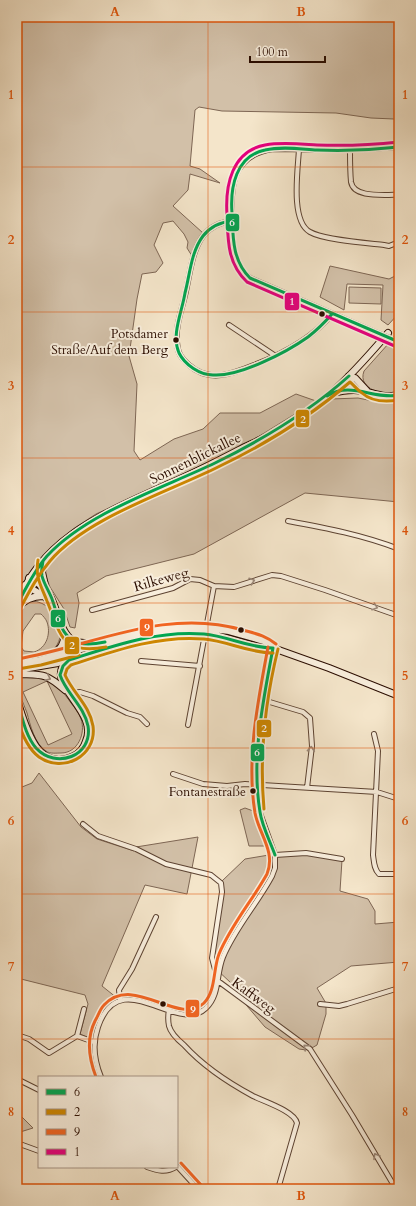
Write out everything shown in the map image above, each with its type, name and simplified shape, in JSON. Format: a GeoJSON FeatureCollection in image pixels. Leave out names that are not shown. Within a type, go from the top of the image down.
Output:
{"type":"FeatureCollection","features":[{"type":"Feature","properties":{"kind":"main road","name":"Sonnenblickallee"},"geometry":{"type":"LineString","coordinates":[[17,606],[25,585],[30,578],[43,561],[64,541],[94,520],[110,511],[197,472],[274,432],[330,394],[349,376],[388,333]]}},
{"type":"Feature","properties":{"kind":"main road"},"geometry":{"type":"LineString","coordinates":[[349,376],[352,386],[357,390]]}},
{"type":"Feature","properties":{"kind":"main road"},"geometry":{"type":"LineString","coordinates":[[349,376],[355,378],[367,391],[375,395],[399,395]]}},
{"type":"Feature","properties":{"kind":"main road"},"geometry":{"type":"LineString","coordinates":[[330,394],[345,390],[367,391]]}},
{"type":"Feature","properties":{"kind":"main road"},"geometry":{"type":"LineString","coordinates":[[43,561],[42,572],[46,590]]}},
{"type":"Feature","properties":{"kind":"main road"},"geometry":{"type":"LineString","coordinates":[[30,578],[46,590],[50,596],[68,637],[76,642],[104,643]]}},
{"type":"Feature","properties":{"kind":"main road"},"geometry":{"type":"LineString","coordinates":[[25,585],[44,596],[54,606]]}},
{"type":"Feature","properties":{"kind":"main road"},"geometry":{"type":"LineString","coordinates":[[17,606],[35,596],[44,596]]}},
{"type":"Feature","properties":{"kind":"main road"},"geometry":{"type":"LineString","coordinates":[[40,660],[125,636],[150,631],[185,627],[204,631]]}},
{"type":"Feature","properties":{"kind":"main road"},"geometry":{"type":"LineString","coordinates":[[19,669],[55,654],[65,639],[64,630]]}},
{"type":"Feature","properties":{"kind":"main road"},"geometry":{"type":"LineString","coordinates":[[19,669],[45,666],[69,660],[140,638],[204,631],[229,632],[264,641],[273,648],[329,668],[399,696]]}},
{"type":"Feature","properties":{"kind":"main road"},"geometry":{"type":"LineString","coordinates":[[17,700],[30,737],[38,749],[48,757],[62,759],[77,754],[84,747],[89,733],[86,717],[69,693],[60,676],[62,667],[69,660]]}},
{"type":"Feature","properties":{"kind":"main road"},"geometry":{"type":"LineString","coordinates":[[19,669],[49,677],[69,693]]}},
{"type":"Feature","properties":{"kind":"street"},"geometry":{"type":"LineString","coordinates":[[399,147],[350,150],[265,150],[257,152],[245,161],[237,172],[232,186],[231,204],[234,250],[236,259],[246,275],[257,282],[399,342]]}},
{"type":"Feature","properties":{"kind":"street"},"geometry":{"type":"LineString","coordinates":[[299,149],[297,203],[299,215],[304,227],[309,232],[316,235],[384,245],[393,245],[399,242]]}},
{"type":"Feature","properties":{"kind":"street"},"geometry":{"type":"LineString","coordinates":[[350,150],[351,182],[357,190],[365,194],[399,195]]}},
{"type":"Feature","properties":{"kind":"street"},"geometry":{"type":"LineString","coordinates":[[232,221],[217,224],[208,230],[196,249],[177,334],[178,350],[184,360],[195,370],[203,374],[216,376],[238,372],[303,340],[324,324],[332,314]]}},
{"type":"Feature","properties":{"kind":"street"},"geometry":{"type":"LineString","coordinates":[[229,325],[274,355]]}},
{"type":"Feature","properties":{"kind":"street"},"geometry":{"type":"LineString","coordinates":[[288,521],[373,539],[399,549]]}},
{"type":"Feature","properties":{"kind":"street","name":"Rilkeweg"},"geometry":{"type":"LineString","coordinates":[[92,610],[173,588],[190,579],[200,580],[214,586],[234,586],[264,576],[276,575],[399,616]]}},
{"type":"Feature","properties":{"kind":"street"},"geometry":{"type":"LineString","coordinates":[[188,725],[200,666],[204,631],[214,586]]}},
{"type":"Feature","properties":{"kind":"street"},"geometry":{"type":"LineString","coordinates":[[101,1076],[96,1063],[94,1042],[102,1018],[109,1008],[120,1000],[130,1000],[146,1002],[188,1015],[197,1014],[203,1010],[213,999],[222,960],[230,942],[272,876],[275,868],[275,855],[261,818],[257,785],[257,753],[262,700],[273,648]]}},
{"type":"Feature","properties":{"kind":"street"},"geometry":{"type":"LineString","coordinates":[[141,661],[200,666]]}},
{"type":"Feature","properties":{"kind":"street"},"geometry":{"type":"LineString","coordinates":[[69,693],[80,692],[93,696],[140,718],[147,724]]}},
{"type":"Feature","properties":{"kind":"street"},"geometry":{"type":"LineString","coordinates":[[262,700],[304,712],[310,718],[312,746],[307,788]]}},
{"type":"Feature","properties":{"kind":"street"},"geometry":{"type":"LineString","coordinates":[[374,734],[378,751],[373,855],[375,870],[379,874],[399,874]]}},
{"type":"Feature","properties":{"kind":"street"},"geometry":{"type":"LineString","coordinates":[[173,774],[203,784],[227,786],[245,784],[377,792],[399,799]]}},
{"type":"Feature","properties":{"kind":"street","name":"Kaffweg"},"geometry":{"type":"LineString","coordinates":[[82,824],[98,836],[136,849],[166,864],[211,876],[221,883],[222,892],[212,958],[218,981],[310,1049],[396,1189]]}},
{"type":"Feature","properties":{"kind":"street"},"geometry":{"type":"LineString","coordinates":[[275,855],[306,853],[342,858]]}},
{"type":"Feature","properties":{"kind":"street"},"geometry":{"type":"LineString","coordinates":[[120,1000],[119,990],[132,969],[156,917]]}},
{"type":"Feature","properties":{"kind":"street"},"geometry":{"type":"LineString","coordinates":[[320,1004],[324,1006],[343,1005],[399,988]]}},
{"type":"Feature","properties":{"kind":"street"},"geometry":{"type":"LineString","coordinates":[[17,1035],[29,1039],[49,1053],[77,1036],[84,1008]]}},
{"type":"Feature","properties":{"kind":"street"},"geometry":{"type":"LineString","coordinates":[[169,1010],[169,1024],[173,1034],[199,1061],[220,1077],[285,1111],[296,1121],[297,1124],[278,1189]]}},
{"type":"Feature","properties":{"kind":"street"},"geometry":{"type":"LineString","coordinates":[[77,1036],[94,1042]]}},
{"type":"Feature","properties":{"kind":"street"},"geometry":{"type":"LineString","coordinates":[[17,1079],[38,1090]]}},
{"type":"Feature","properties":{"kind":"street"},"geometry":{"type":"LineString","coordinates":[[17,1143],[38,1151]]}},
{"type":"Feature","properties":{"kind":"street"},"geometry":{"type":"LineString","coordinates":[[150,1168],[163,1172],[174,1168]]}},
{"type":"Feature","properties":{"kind":"street"},"geometry":{"type":"LineString","coordinates":[[177,1168],[198,1189]]}},
{"type":"Feature","properties":{"kind":"shaded area"},"geometry":{"type":"Polygon","coordinates":[[[17,17],[399,17],[399,117],[394,119],[371,118],[336,113],[222,111],[199,107],[195,110],[190,166],[200,169],[220,183],[190,174],[188,190],[173,206],[203,233],[192,256],[187,248],[188,242],[184,234],[173,221],[163,223],[154,245],[163,263],[156,272],[142,274],[129,356],[137,384],[134,451],[140,460],[174,439],[203,429],[220,413],[260,413],[296,394],[316,401],[253,440],[96,514],[73,529],[32,569],[17,596],[17,17]]]}},
{"type":"Feature","properties":{"kind":"shaded area"},"geometry":{"type":"Polygon","coordinates":[[[330,266],[389,279],[399,274],[399,313],[388,325],[381,320],[383,285],[347,284],[344,310],[320,297],[330,266]]]}},
{"type":"Feature","properties":{"kind":"shaded area"},"geometry":{"type":"Polygon","coordinates":[[[349,287],[381,288],[381,304],[349,303],[349,287]]]}},
{"type":"Feature","properties":{"kind":"shaded area"},"geometry":{"type":"Polygon","coordinates":[[[389,343],[399,347],[399,392],[393,393],[380,392],[368,387],[363,378],[364,371],[389,343]]]}},
{"type":"Feature","properties":{"kind":"shaded area"},"geometry":{"type":"Polygon","coordinates":[[[358,398],[378,402],[399,402],[399,502],[305,493],[194,554],[106,576],[77,593],[79,603],[75,628],[70,627],[64,609],[50,587],[45,574],[47,566],[65,548],[92,528],[261,445],[293,426],[331,399],[358,398]]]}},
{"type":"Feature","properties":{"kind":"shaded area"},"geometry":{"type":"Polygon","coordinates":[[[29,602],[38,602],[46,605],[57,618],[60,626],[60,634],[59,641],[55,648],[48,653],[36,657],[17,659],[17,617],[23,606],[29,602]],[[35,614],[23,631],[21,647],[24,651],[34,652],[42,647],[47,640],[48,626],[46,620],[41,614],[35,614]]]}},
{"type":"Feature","properties":{"kind":"shaded area"},"geometry":{"type":"Polygon","coordinates":[[[26,676],[44,678],[56,685],[66,696],[78,713],[82,724],[81,736],[76,746],[72,750],[61,753],[51,753],[42,748],[36,739],[20,696],[17,678],[26,676]],[[47,681],[23,692],[48,745],[72,734],[47,681]]]}},
{"type":"Feature","properties":{"kind":"shaded area"},"geometry":{"type":"Polygon","coordinates":[[[39,773],[81,827],[97,839],[134,851],[136,847],[198,837],[187,894],[145,885],[102,986],[117,998],[103,1010],[97,1021],[92,1039],[80,1034],[88,1004],[85,995],[17,978],[17,789],[32,783],[39,773]]]}},
{"type":"Feature","properties":{"kind":"shaded area"},"geometry":{"type":"Polygon","coordinates":[[[245,808],[256,812],[269,846],[249,846],[240,810],[245,808]]]}},
{"type":"Feature","properties":{"kind":"shaded area"},"geometry":{"type":"Polygon","coordinates":[[[275,854],[305,854],[342,860],[340,891],[368,899],[375,911],[375,924],[399,922],[399,962],[351,966],[317,988],[327,1005],[326,1014],[317,1045],[306,1050],[299,1049],[265,1027],[229,985],[231,983],[215,968],[214,950],[224,892],[222,881],[245,859],[275,854]]]}},
{"type":"Feature","properties":{"kind":"shaded area"},"geometry":{"type":"Polygon","coordinates":[[[17,1112],[33,1128],[17,1133],[17,1112]]]}},
{"type":"Feature","properties":{"kind":"transit line","name":"1"},"geometry":{"type":"LineString","coordinates":[[397,347],[247,282],[240,275],[232,259],[230,251],[228,242],[227,192],[229,181],[238,162],[245,154],[254,148],[278,144],[368,145],[399,142]]}},
{"type":"Feature","properties":{"kind":"transit line","name":"6"},"geometry":{"type":"LineString","coordinates":[[399,147],[348,150],[284,148],[265,150],[255,153],[241,166],[237,174],[232,193],[235,248],[240,264],[250,278],[399,342]]}},
{"type":"Feature","properties":{"kind":"transit line","name":"6"},"geometry":{"type":"LineString","coordinates":[[232,221],[224,222],[209,230],[199,242],[193,256],[178,323],[176,339],[179,353],[185,362],[198,371],[208,375],[224,375],[249,368],[276,356],[299,343],[315,332],[332,314]]}},
{"type":"Feature","properties":{"kind":"transit line","name":"6"},"geometry":{"type":"LineString","coordinates":[[17,605],[42,562],[64,540],[104,514],[215,463],[251,444],[302,413],[349,376]]}},
{"type":"Feature","properties":{"kind":"transit line","name":"2"},"geometry":{"type":"LineString","coordinates":[[21,607],[38,577],[50,561],[84,532],[129,507],[253,449],[287,429],[319,407],[350,382],[360,392],[375,400],[399,400]]}},
{"type":"Feature","properties":{"kind":"transit line","name":"6"},"geometry":{"type":"LineString","coordinates":[[327,396],[345,390],[390,396],[399,395]]}},
{"type":"Feature","properties":{"kind":"transit line","name":"2"},"geometry":{"type":"LineString","coordinates":[[38,560],[37,572],[39,581],[56,624],[65,640],[71,645],[80,648],[91,649],[106,647]]}},
{"type":"Feature","properties":{"kind":"transit line","name":"6"},"geometry":{"type":"LineString","coordinates":[[43,561],[42,576],[64,632],[72,640],[84,644],[105,642]]}},
{"type":"Feature","properties":{"kind":"transit line","name":"9"},"geometry":{"type":"LineString","coordinates":[[17,659],[129,631],[185,623],[214,624],[243,630],[264,637],[276,644]]}},
{"type":"Feature","properties":{"kind":"transit line","name":"6"},"geometry":{"type":"LineString","coordinates":[[17,700],[26,731],[32,743],[44,755],[63,759],[79,752],[85,745],[88,736],[88,726],[83,712],[66,688],[60,675],[63,666],[69,660],[135,640],[169,634],[187,633],[213,635],[255,646],[273,648]]}},
{"type":"Feature","properties":{"kind":"transit line","name":"2"},"geometry":{"type":"LineString","coordinates":[[17,718],[25,739],[31,749],[39,757],[48,762],[58,764],[68,763],[84,753],[90,746],[93,737],[93,726],[88,712],[65,675],[67,669],[71,665],[136,645],[170,639],[187,638],[213,640],[255,651],[273,653]]}},
{"type":"Feature","properties":{"kind":"transit line","name":"9"},"geometry":{"type":"LineString","coordinates":[[96,1076],[90,1056],[90,1035],[95,1021],[104,1005],[116,997],[129,995],[142,997],[182,1009],[193,1009],[204,1003],[211,992],[217,960],[224,943],[267,874],[269,866],[268,851],[255,813],[252,771],[254,730],[268,647]]}},
{"type":"Feature","properties":{"kind":"transit line","name":"6"},"geometry":{"type":"LineString","coordinates":[[273,648],[259,730],[257,771],[261,817],[275,855]]}},
{"type":"Feature","properties":{"kind":"transit line","name":"2"},"geometry":{"type":"LineString","coordinates":[[264,809],[262,768],[264,728],[273,669],[278,649]]}},
{"type":"Feature","properties":{"kind":"transit line","name":"2"},"geometry":{"type":"LineString","coordinates":[[18,669],[41,665],[79,655]]}},
{"type":"Feature","properties":{"kind":"transit line","name":"9"},"geometry":{"type":"LineString","coordinates":[[181,1163],[202,1186]]}},
{"type":"Feature","properties":{"kind":"place","name":"Potsdamer Straße/Auf dem Berg"},"geometry":{"type":"Point","coordinates":[176,340]}},
{"type":"Feature","properties":{"kind":"place","name":"Fontanestraße"},"geometry":{"type":"Point","coordinates":[253,791]}}]}
